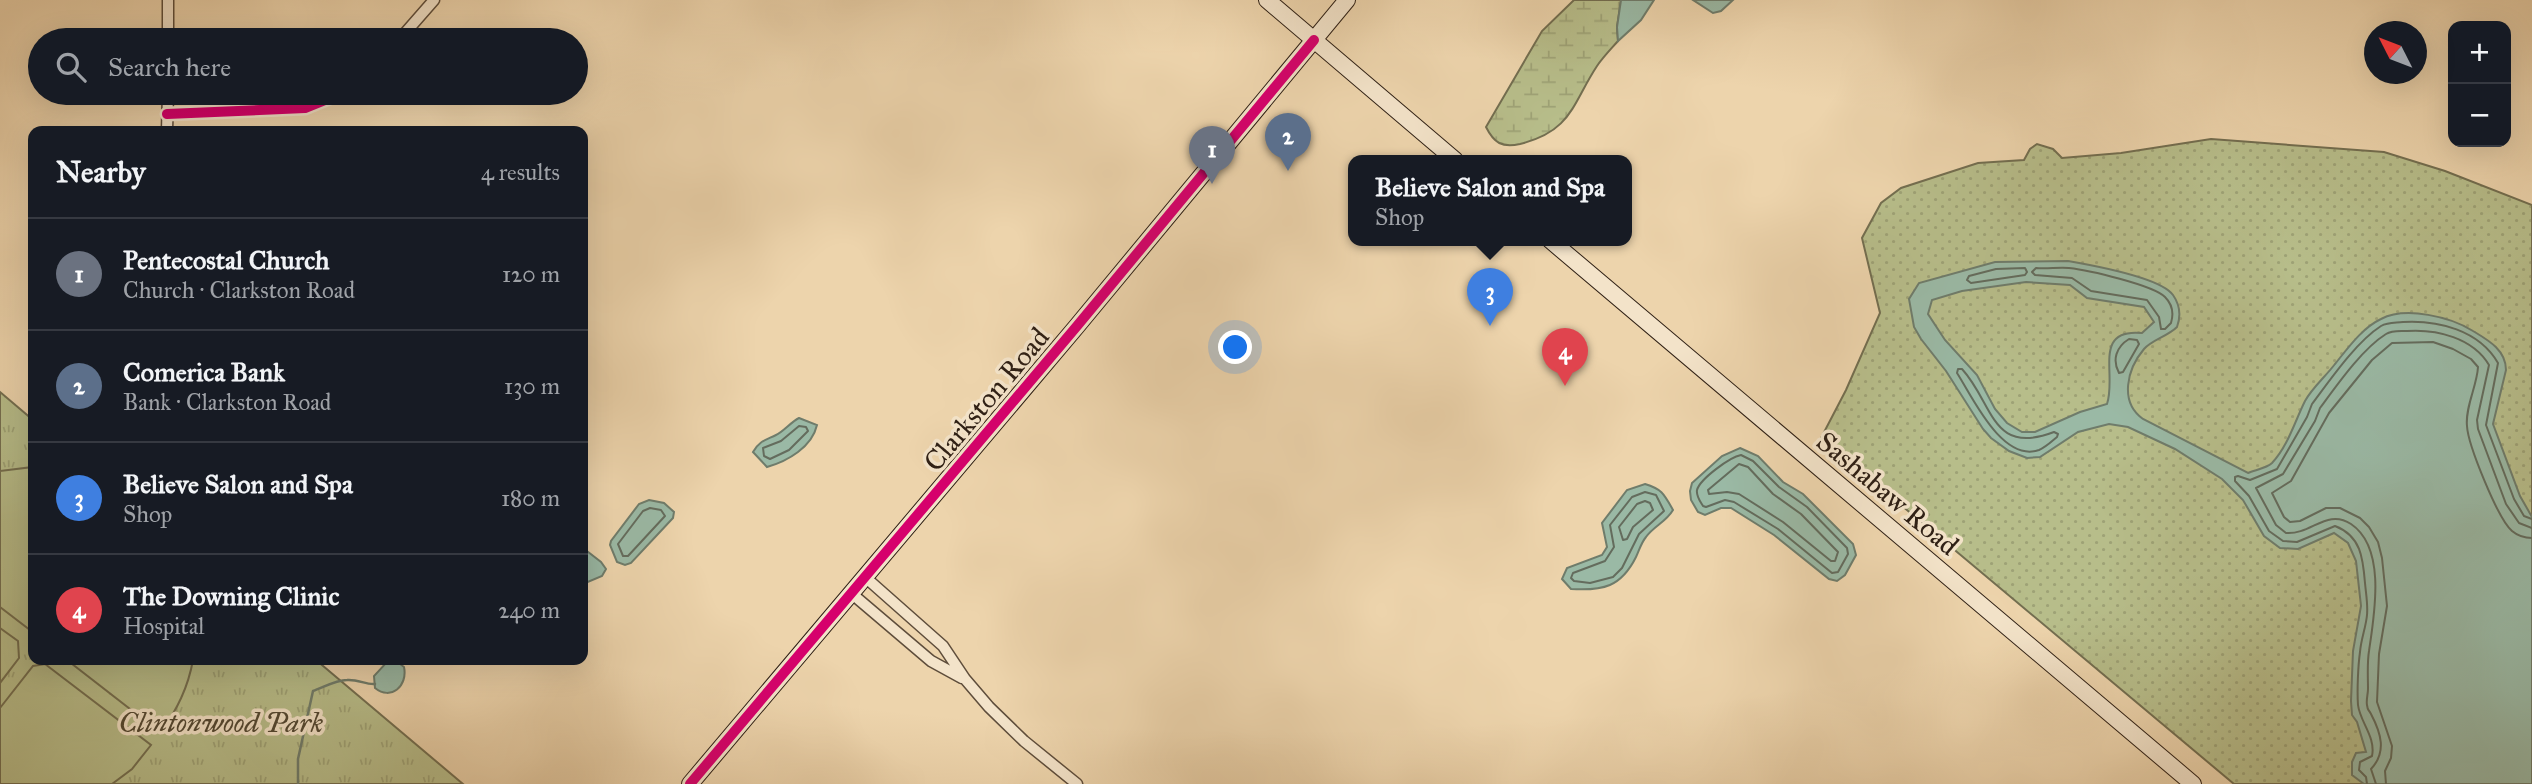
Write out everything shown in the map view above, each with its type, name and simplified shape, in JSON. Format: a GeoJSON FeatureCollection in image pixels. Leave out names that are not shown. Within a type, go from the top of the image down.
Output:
{"type":"FeatureCollection","features":[{"type":"Feature","properties":{"kind":"main road"},"geometry":{"type":"LineString","coordinates":[[1267,0],[1449,155]]}},
{"type":"Feature","properties":{"kind":"main road","name":"Clarkston Road"},"geometry":{"type":"LineString","coordinates":[[690,784],[1347,0]]}},
{"type":"Feature","properties":{"kind":"main road","name":"Sashabaw Road"},"geometry":{"type":"LineString","coordinates":[[1557,246],[2193,784]]}},
{"type":"Feature","properties":{"kind":"street"},"geometry":{"type":"LineString","coordinates":[[168,0],[168,28]]}},
{"type":"Feature","properties":{"kind":"street"},"geometry":{"type":"LineString","coordinates":[[409,28],[433,0]]}},
{"type":"Feature","properties":{"kind":"street"},"geometry":{"type":"LineString","coordinates":[[167,105],[167,126]]}},
{"type":"Feature","properties":{"kind":"street"},"geometry":{"type":"LineString","coordinates":[[167,114],[305,108],[312,105]]}},
{"type":"Feature","properties":{"kind":"street"},"geometry":{"type":"LineString","coordinates":[[865,577],[943,646],[965,679],[989,707],[1024,741],[1077,784]]}},
{"type":"Feature","properties":{"kind":"street"},"geometry":{"type":"LineString","coordinates":[[851,593],[931,660],[965,679]]}},
{"type":"Feature","properties":{"kind":"green space"},"geometry":{"type":"Polygon","coordinates":[[[1574,0],[1621,0],[1618,41],[1597,66],[1561,124],[1550,132],[1520,144],[1499,143],[1486,127],[1542,31],[1574,0]]]}},
{"type":"Feature","properties":{"kind":"green space"},"geometry":{"type":"Polygon","coordinates":[[[2211,139],[2384,152],[2445,171],[2532,205],[2532,784],[2234,784],[1821,438],[1846,390],[1880,313],[1862,238],[1881,203],[1901,188],[1978,163],[2024,160],[2030,149],[2037,144],[2053,149],[2062,158],[2121,153],[2211,139]]]}},
{"type":"Feature","properties":{"kind":"green space","name":"Clintonwood Park"},"geometry":{"type":"Polygon","coordinates":[[[0,392],[28,416],[28,665],[322,665],[463,784],[0,784],[0,392]]]}},
{"type":"Feature","properties":{"kind":"green space"},"geometry":{"type":"Polygon","coordinates":[[[28,468],[28,628],[0,607],[0,471],[28,468]]]}},
{"type":"Feature","properties":{"kind":"green space"},"geometry":{"type":"Polygon","coordinates":[[[0,628],[18,641],[19,658],[0,683],[0,628]]]}},
{"type":"Feature","properties":{"kind":"green space"},"geometry":{"type":"Polygon","coordinates":[[[46,665],[151,745],[132,769],[112,784],[0,784],[0,708],[33,666],[46,665]]]}},
{"type":"Feature","properties":{"kind":"green space"},"geometry":{"type":"Polygon","coordinates":[[[73,665],[192,665],[181,698],[161,733],[73,665]]]}},
{"type":"Feature","properties":{"kind":"water"},"geometry":{"type":"Polygon","coordinates":[[[1621,0],[1654,0],[1641,20],[1618,41],[1617,27],[1621,0]]]}},
{"type":"Feature","properties":{"kind":"water"},"geometry":{"type":"Polygon","coordinates":[[[1693,0],[1733,0],[1721,11],[1713,13],[1693,0]]]}},
{"type":"Feature","properties":{"kind":"water"},"geometry":{"type":"Polygon","coordinates":[[[2068,261],[2140,277],[2166,289],[2177,303],[2177,327],[2147,346],[2138,357],[2128,385],[2131,404],[2143,419],[2248,473],[2272,463],[2287,441],[2311,391],[2356,339],[2381,319],[2403,313],[2441,318],[2464,326],[2495,346],[2503,357],[2506,370],[2493,424],[2520,496],[2532,517],[2532,784],[2364,784],[2352,775],[2352,762],[2356,753],[2366,752],[2357,722],[2352,715],[2351,701],[2353,651],[2361,606],[2356,561],[2348,543],[2334,533],[2298,549],[2280,548],[2264,536],[2243,500],[2222,479],[2175,449],[2128,427],[2109,424],[2078,432],[2040,457],[2027,458],[2009,451],[1991,438],[1921,339],[1914,327],[1909,299],[1919,283],[1995,262],[2068,261]],[[2026,282],[1962,291],[1932,300],[1928,314],[1945,340],[1977,375],[1995,409],[2007,423],[2022,432],[2035,432],[2080,412],[2107,404],[2112,346],[2117,338],[2127,333],[2142,333],[2154,322],[2144,307],[2087,298],[2070,285],[2026,282]]]}},
{"type":"Feature","properties":{"kind":"water"},"geometry":{"type":"Polygon","coordinates":[[[799,418],[817,425],[810,440],[791,457],[767,467],[753,452],[755,448],[799,418]]]}},
{"type":"Feature","properties":{"kind":"water"},"geometry":{"type":"Polygon","coordinates":[[[1740,448],[1758,456],[1783,482],[1803,494],[1853,544],[1856,555],[1845,575],[1837,581],[1829,579],[1774,535],[1731,508],[1721,508],[1705,515],[1698,512],[1691,500],[1692,483],[1722,456],[1740,448]]]}},
{"type":"Feature","properties":{"kind":"water"},"geometry":{"type":"Polygon","coordinates":[[[1645,484],[1659,490],[1673,510],[1646,537],[1630,567],[1617,581],[1602,588],[1571,589],[1562,579],[1567,568],[1602,555],[1607,547],[1602,523],[1627,490],[1645,484]]]}},
{"type":"Feature","properties":{"kind":"water"},"geometry":{"type":"Polygon","coordinates":[[[649,500],[664,503],[674,512],[673,518],[631,563],[625,565],[617,562],[611,541],[639,504],[649,500]]]}},
{"type":"Feature","properties":{"kind":"water"},"geometry":{"type":"Polygon","coordinates":[[[588,552],[606,569],[602,576],[588,582],[588,552]]]}},
{"type":"Feature","properties":{"kind":"water"},"geometry":{"type":"Polygon","coordinates":[[[384,665],[404,667],[405,674],[401,685],[392,692],[381,692],[375,688],[374,676],[384,665]]]}},
{"type":"Feature","properties":{"kind":"waterway"},"geometry":{"type":"LineString","coordinates":[[298,784],[298,759],[313,691],[343,680],[375,684]]}},
{"type":"Feature","properties":{"kind":"cycle path"},"geometry":{"type":"LineString","coordinates":[[690,784],[1077,326],[1314,40]]}},
{"type":"Feature","properties":{"kind":"cycle path"},"geometry":{"type":"LineString","coordinates":[[167,114],[305,108],[312,105]]}},
{"type":"Feature","properties":{"kind":"place","name":"Comerica Bank"},"geometry":{"type":"Point","coordinates":[1288,171]}},
{"type":"Feature","properties":{"kind":"place","name":"Pentecostal Church"},"geometry":{"type":"Point","coordinates":[1212,184]}},
{"type":"Feature","properties":{"kind":"place","name":"Believe Salon and Spa"},"geometry":{"type":"Point","coordinates":[1490,326]}},
{"type":"Feature","properties":{"kind":"place","name":"The Downing Clinic"},"geometry":{"type":"Point","coordinates":[1565,386]}}]}
